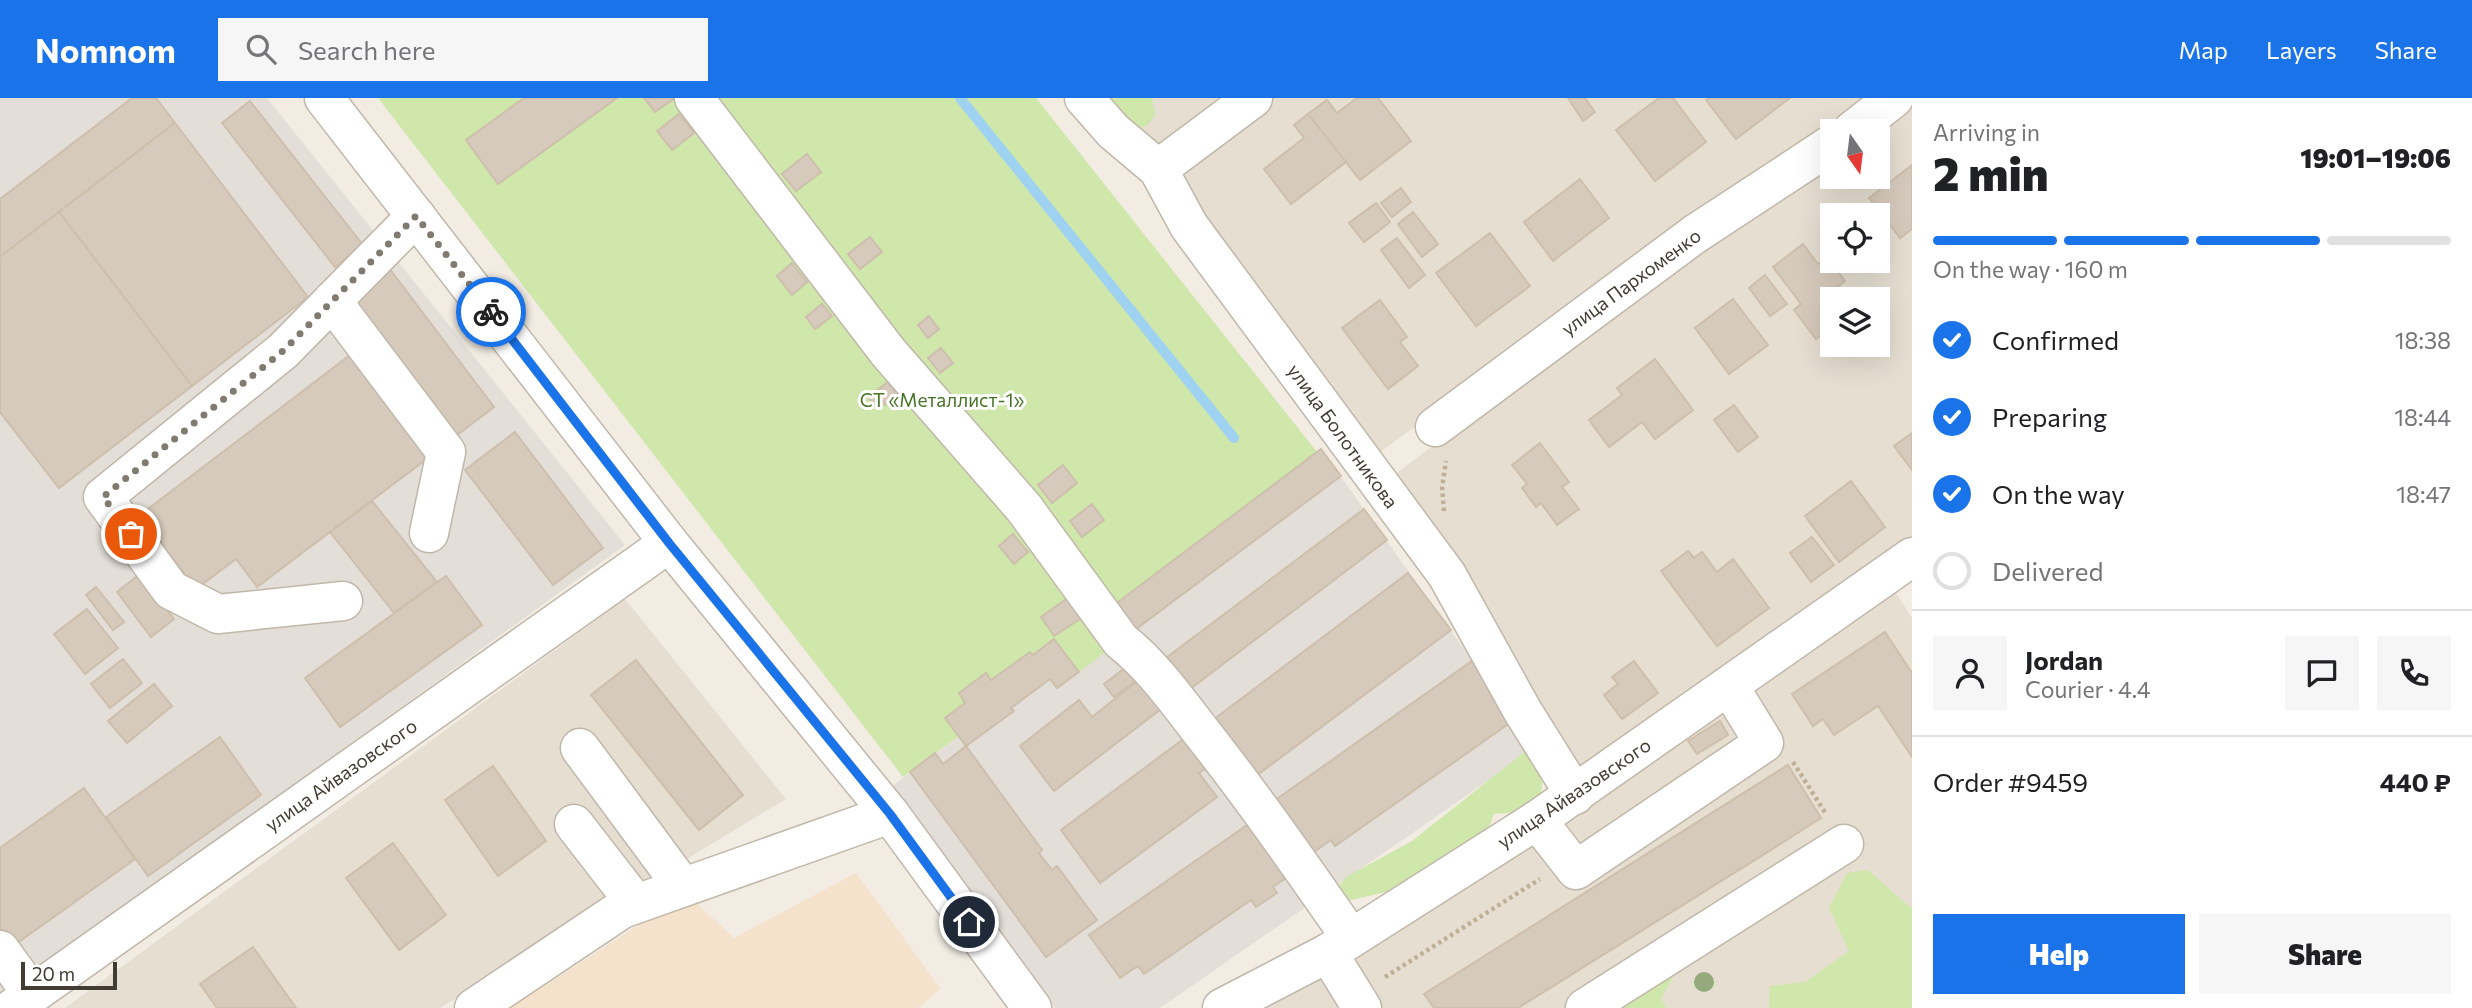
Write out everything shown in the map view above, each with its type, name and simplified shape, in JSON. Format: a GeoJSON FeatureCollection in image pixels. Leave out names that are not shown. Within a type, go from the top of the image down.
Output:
{"type":"FeatureCollection","features":[{"type":"Feature","properties":{"kind":"street"},"geometry":{"type":"LineString","coordinates":[[324,98],[669,543],[890,814],[1032,1008]]}},
{"type":"Feature","properties":{"kind":"street"},"geometry":{"type":"LineString","coordinates":[[694,98],[888,352],[1024,508],[1121,641],[1135,652],[1252,797],[1340,945],[1359,1002]]}},
{"type":"Feature","properties":{"kind":"street","name":"улица Болотникова"},"geometry":{"type":"LineString","coordinates":[[1084,98],[1113,131],[1158,169],[1189,226],[1447,575],[1522,710],[1575,794]]}},
{"type":"Feature","properties":{"kind":"street"},"geometry":{"type":"LineString","coordinates":[[1158,169],[1253,98]]}},
{"type":"Feature","properties":{"kind":"street"},"geometry":{"type":"LineString","coordinates":[[1867,119],[1894,98]]}},
{"type":"Feature","properties":{"kind":"street","name":"улица Пархоменко"},"geometry":{"type":"LineString","coordinates":[[1444,420],[1695,234],[1820,152]]}},
{"type":"Feature","properties":{"kind":"street"},"geometry":{"type":"LineString","coordinates":[[343,601],[218,614],[171,590],[103,497],[283,351],[416,216]]}},
{"type":"Feature","properties":{"kind":"street"},"geometry":{"type":"LineString","coordinates":[[332,301],[446,452],[429,533]]}},
{"type":"Feature","properties":{"kind":"street","name":"улица Айвазовского"},"geometry":{"type":"LineString","coordinates":[[23,1001],[669,543]]}},
{"type":"Feature","properties":{"kind":"street","name":"улица Айвазовского"},"geometry":{"type":"LineString","coordinates":[[1222,1008],[1340,945],[1537,820],[1729,685],[1907,573]]}},
{"type":"Feature","properties":{"kind":"street"},"geometry":{"type":"LineString","coordinates":[[1537,820],[1567,862],[1576,870],[1764,743],[1729,685]]}},
{"type":"Feature","properties":{"kind":"street"},"geometry":{"type":"LineString","coordinates":[[580,748],[683,887]]}},
{"type":"Feature","properties":{"kind":"street"},"geometry":{"type":"LineString","coordinates":[[474,1008],[622,909],[890,814]]}},
{"type":"Feature","properties":{"kind":"street"},"geometry":{"type":"LineString","coordinates":[[574,824],[636,904]]}},
{"type":"Feature","properties":{"kind":"street"},"geometry":{"type":"LineString","coordinates":[[1585,1008],[1844,844]]}},
{"type":"Feature","properties":{"kind":"street"},"geometry":{"type":"LineString","coordinates":[[0,950],[23,1001]]}},
{"type":"Feature","properties":{"kind":"path"},"geometry":{"type":"LineString","coordinates":[[1444,420],[1444,513]]}},
{"type":"Feature","properties":{"kind":"path"},"geometry":{"type":"LineString","coordinates":[[1764,743],[1790,756],[1844,844]]}},
{"type":"Feature","properties":{"kind":"path"},"geometry":{"type":"LineString","coordinates":[[1359,1002],[1567,862]]}},
{"type":"Feature","properties":{"kind":"shaded area"},"geometry":{"type":"Polygon","coordinates":[[[0,98],[267,98],[625,545],[0,998],[0,98]]]}},
{"type":"Feature","properties":{"kind":"shaded area"},"geometry":{"type":"Polygon","coordinates":[[[1098,98],[1239,98],[1168,144],[1152,145],[1098,98]]]}},
{"type":"Feature","properties":{"kind":"shaded area"},"geometry":{"type":"Polygon","coordinates":[[[1271,98],[1878,98],[1847,119],[1820,119],[1820,138],[1674,237],[1372,458],[1182,189],[1183,163],[1271,98]]]}},
{"type":"Feature","properties":{"kind":"shaded area"},"geometry":{"type":"Polygon","coordinates":[[[1912,98],[1912,537],[1576,778],[1386,481],[1702,243],[1820,163],[1820,189],[1890,189],[1890,119],[1912,98]]]}},
{"type":"Feature","properties":{"kind":"shaded area"},"geometry":{"type":"Polygon","coordinates":[[[1321,449],[1535,748],[1160,1008],[1055,1008],[887,790],[959,736],[959,693],[986,673],[992,680],[1030,652],[1054,639],[1079,671],[1121,641],[1109,609],[1321,449]]]}},
{"type":"Feature","properties":{"kind":"shaded area"},"geometry":{"type":"Polygon","coordinates":[[[1893,588],[1912,618],[1912,924],[1789,1008],[1261,1008],[1893,588]]]}},
{"type":"Feature","properties":{"kind":"shaded area"},"geometry":{"type":"Polygon","coordinates":[[[625,599],[786,799],[440,1008],[65,1008],[625,599]]]}},
{"type":"Feature","properties":{"kind":"shaded area"},"geometry":{"type":"Polygon","coordinates":[[[856,873],[941,989],[918,1008],[510,1008],[687,894],[734,938],[856,873]]]}},
{"type":"Feature","properties":{"kind":"green space","name":"СТ «Металлист-1»"},"geometry":{"type":"Polygon","coordinates":[[[378,98],[1036,98],[1317,452],[1109,608],[1128,635],[1079,672],[1054,639],[1033,655],[1030,652],[991,680],[986,673],[959,693],[965,703],[959,736],[903,777],[378,98]]]}},
{"type":"Feature","properties":{"kind":"green space"},"geometry":{"type":"Polygon","coordinates":[[[1102,98],[1152,98],[1155,115],[1147,126],[1129,128],[1102,98]]]}},
{"type":"Feature","properties":{"kind":"green space"},"geometry":{"type":"Polygon","coordinates":[[[1527,750],[1544,773],[1541,793],[1518,812],[1494,814],[1487,833],[1386,892],[1343,902],[1335,891],[1346,877],[1412,841],[1527,750]]]}},
{"type":"Feature","properties":{"kind":"green space"},"geometry":{"type":"Polygon","coordinates":[[[1868,870],[1912,909],[1912,1008],[1769,1008],[1770,986],[1805,982],[1849,951],[1829,908],[1847,873],[1868,870]]]}},
{"type":"Feature","properties":{"kind":"green space"},"geometry":{"type":"Polygon","coordinates":[[[1677,969],[1661,999],[1666,1008],[1617,1008],[1677,969]]]}},
{"type":"Feature","properties":{"kind":"building"},"geometry":{"type":"Polygon","coordinates":[[[132,98],[156,98],[175,123],[0,257],[0,199],[132,98]]]}},
{"type":"Feature","properties":{"kind":"building"},"geometry":{"type":"Polygon","coordinates":[[[524,98],[617,98],[498,184],[466,140],[524,98]]]}},
{"type":"Feature","properties":{"kind":"building"},"geometry":{"type":"Polygon","coordinates":[[[644,98],[675,98],[655,112],[644,98]]]}},
{"type":"Feature","properties":{"kind":"building"},"geometry":{"type":"Polygon","coordinates":[[[1357,98],[1378,98],[1411,141],[1360,180],[1308,114],[1327,100],[1337,113],[1357,98]]]}},
{"type":"Feature","properties":{"kind":"building"},"geometry":{"type":"Polygon","coordinates":[[[1568,98],[1585,98],[1595,112],[1583,121],[1568,98]]]}},
{"type":"Feature","properties":{"kind":"building"},"geometry":{"type":"Polygon","coordinates":[[[1659,98],[1673,98],[1706,142],[1655,181],[1616,130],[1659,98]]]}},
{"type":"Feature","properties":{"kind":"building"},"geometry":{"type":"Polygon","coordinates":[[[1790,98],[1736,139],[1706,100],[1790,98]]]}},
{"type":"Feature","properties":{"kind":"building"},"geometry":{"type":"Polygon","coordinates":[[[250,101],[363,245],[335,267],[222,123],[250,101]]]}},
{"type":"Feature","properties":{"kind":"building"},"geometry":{"type":"Polygon","coordinates":[[[679,114],[694,133],[672,150],[657,131],[679,114]]]}},
{"type":"Feature","properties":{"kind":"building"},"geometry":{"type":"Polygon","coordinates":[[[1308,114],[1346,162],[1291,204],[1264,169],[1304,138],[1294,125],[1308,114]]]}},
{"type":"Feature","properties":{"kind":"building"},"geometry":{"type":"Polygon","coordinates":[[[175,123],[308,297],[192,386],[59,212],[175,123]]]}},
{"type":"Feature","properties":{"kind":"building"},"geometry":{"type":"Polygon","coordinates":[[[807,154],[821,172],[796,191],[782,174],[807,154]]]}},
{"type":"Feature","properties":{"kind":"building"},"geometry":{"type":"Polygon","coordinates":[[[1912,165],[1912,229],[1900,238],[1890,225],[1890,203],[1873,203],[1869,198],[1881,189],[1890,189],[1890,182],[1912,165]]]}},
{"type":"Feature","properties":{"kind":"building"},"geometry":{"type":"Polygon","coordinates":[[[1580,179],[1609,218],[1553,261],[1524,222],[1580,179]]]}},
{"type":"Feature","properties":{"kind":"building"},"geometry":{"type":"Polygon","coordinates":[[[1401,188],[1411,202],[1392,217],[1381,203],[1401,188]]]}},
{"type":"Feature","properties":{"kind":"building"},"geometry":{"type":"Polygon","coordinates":[[[1376,203],[1390,222],[1364,242],[1349,223],[1376,203]]]}},
{"type":"Feature","properties":{"kind":"building"},"geometry":{"type":"Polygon","coordinates":[[[59,212],[192,386],[59,488],[0,412],[0,257],[59,212]]]}},
{"type":"Feature","properties":{"kind":"building"},"geometry":{"type":"Polygon","coordinates":[[[1413,212],[1438,244],[1422,257],[1398,224],[1413,212]]]}},
{"type":"Feature","properties":{"kind":"building"},"geometry":{"type":"Polygon","coordinates":[[[1490,233],[1530,286],[1476,326],[1436,273],[1490,233]]]}},
{"type":"Feature","properties":{"kind":"building"},"geometry":{"type":"Polygon","coordinates":[[[870,237],[882,252],[860,269],[848,254],[870,237]]]}},
{"type":"Feature","properties":{"kind":"building"},"geometry":{"type":"Polygon","coordinates":[[[1397,238],[1425,275],[1409,288],[1381,250],[1397,238]]]}},
{"type":"Feature","properties":{"kind":"building"},"geometry":{"type":"Polygon","coordinates":[[[1803,244],[1818,264],[1820,263],[1820,273],[1839,273],[1845,281],[1837,287],[1820,287],[1820,336],[1816,339],[1794,310],[1801,304],[1773,267],[1803,244]]]}},
{"type":"Feature","properties":{"kind":"building"},"geometry":{"type":"Polygon","coordinates":[[[792,263],[807,282],[792,295],[777,276],[792,263]]]}},
{"type":"Feature","properties":{"kind":"building"},"geometry":{"type":"Polygon","coordinates":[[[389,268],[494,407],[453,438],[348,299],[389,268]]]}},
{"type":"Feature","properties":{"kind":"building"},"geometry":{"type":"Polygon","coordinates":[[[1765,275],[1787,304],[1770,316],[1749,288],[1765,275]]]}},
{"type":"Feature","properties":{"kind":"building"},"geometry":{"type":"Polygon","coordinates":[[[1733,299],[1768,345],[1729,374],[1695,328],[1733,299]]]}},
{"type":"Feature","properties":{"kind":"building"},"geometry":{"type":"Polygon","coordinates":[[[1380,300],[1407,337],[1400,342],[1418,366],[1388,389],[1342,328],[1380,300]]]}},
{"type":"Feature","properties":{"kind":"building"},"geometry":{"type":"Polygon","coordinates":[[[822,304],[832,316],[815,329],[806,317],[822,304]]]}},
{"type":"Feature","properties":{"kind":"building"},"geometry":{"type":"Polygon","coordinates":[[[929,316],[939,329],[928,338],[918,325],[929,316]]]}},
{"type":"Feature","properties":{"kind":"building"},"geometry":{"type":"Polygon","coordinates":[[[941,348],[953,363],[940,373],[928,358],[941,348]]]}},
{"type":"Feature","properties":{"kind":"building"},"geometry":{"type":"Polygon","coordinates":[[[354,352],[432,455],[257,587],[236,559],[196,589],[140,515],[354,352]]]}},
{"type":"Feature","properties":{"kind":"building"},"geometry":{"type":"Polygon","coordinates":[[[1655,359],[1693,410],[1655,439],[1642,422],[1609,447],[1589,420],[1622,395],[1617,388],[1655,359]]]}},
{"type":"Feature","properties":{"kind":"building"},"geometry":{"type":"Polygon","coordinates":[[[888,382],[898,395],[885,405],[883,401],[876,407],[868,397],[888,382]]]}},
{"type":"Feature","properties":{"kind":"building"},"geometry":{"type":"Polygon","coordinates":[[[1734,405],[1758,437],[1738,452],[1714,420],[1734,405]]]}},
{"type":"Feature","properties":{"kind":"building"},"geometry":{"type":"Polygon","coordinates":[[[515,432],[603,548],[553,585],[465,470],[515,432]]]}},
{"type":"Feature","properties":{"kind":"building"},"geometry":{"type":"Polygon","coordinates":[[[1912,433],[1912,470],[1894,446],[1912,433]]]}},
{"type":"Feature","properties":{"kind":"building"},"geometry":{"type":"Polygon","coordinates":[[[1540,443],[1569,482],[1562,487],[1579,509],[1557,525],[1541,503],[1536,507],[1522,488],[1527,484],[1512,465],[1540,443]]]}},
{"type":"Feature","properties":{"kind":"building"},"geometry":{"type":"Polygon","coordinates":[[[1321,449],[1341,476],[1128,635],[1109,609],[1321,449]]]}},
{"type":"Feature","properties":{"kind":"building"},"geometry":{"type":"Polygon","coordinates":[[[1063,465],[1077,483],[1052,503],[1038,485],[1063,465]]]}},
{"type":"Feature","properties":{"kind":"building"},"geometry":{"type":"Polygon","coordinates":[[[1851,481],[1885,527],[1839,562],[1805,516],[1851,481]]]}},
{"type":"Feature","properties":{"kind":"building"},"geometry":{"type":"Polygon","coordinates":[[[372,501],[437,582],[394,613],[330,532],[372,501]]]}},
{"type":"Feature","properties":{"kind":"building"},"geometry":{"type":"Polygon","coordinates":[[[1092,504],[1104,520],[1082,537],[1070,521],[1092,504]]]}},
{"type":"Feature","properties":{"kind":"building"},"geometry":{"type":"Polygon","coordinates":[[[1364,509],[1387,540],[1186,692],[1162,661],[1364,509]]]}},
{"type":"Feature","properties":{"kind":"building"},"geometry":{"type":"Polygon","coordinates":[[[1013,534],[1028,552],[1014,564],[999,546],[1013,534]]]}},
{"type":"Feature","properties":{"kind":"building"},"geometry":{"type":"Polygon","coordinates":[[[1812,537],[1834,565],[1811,582],[1790,553],[1812,537]]]}},
{"type":"Feature","properties":{"kind":"building"},"geometry":{"type":"Polygon","coordinates":[[[1688,551],[1694,558],[1702,552],[1717,572],[1733,559],[1769,608],[1717,646],[1661,571],[1688,551]]]}},
{"type":"Feature","properties":{"kind":"building"},"geometry":{"type":"Polygon","coordinates":[[[1408,573],[1451,630],[1252,779],[1209,723],[1408,573]]]}},
{"type":"Feature","properties":{"kind":"building"},"geometry":{"type":"Polygon","coordinates":[[[140,574],[174,619],[151,637],[117,592],[140,574]]]}},
{"type":"Feature","properties":{"kind":"building"},"geometry":{"type":"Polygon","coordinates":[[[446,576],[482,625],[340,727],[305,678],[446,576]]]}},
{"type":"Feature","properties":{"kind":"building"},"geometry":{"type":"Polygon","coordinates":[[[96,587],[124,622],[113,630],[86,595],[96,587]]]}},
{"type":"Feature","properties":{"kind":"building"},"geometry":{"type":"Polygon","coordinates":[[[1072,595],[1086,615],[1054,636],[1041,617],[1072,595]]]}},
{"type":"Feature","properties":{"kind":"building"},"geometry":{"type":"Polygon","coordinates":[[[87,609],[118,648],[85,674],[54,634],[87,609]]]}},
{"type":"Feature","properties":{"kind":"building"},"geometry":{"type":"Polygon","coordinates":[[[1885,632],[1912,673],[1912,757],[1878,706],[1834,735],[1823,719],[1813,726],[1792,694],[1885,632]]]}},
{"type":"Feature","properties":{"kind":"building"},"geometry":{"type":"Polygon","coordinates":[[[1054,639],[1079,672],[1057,688],[1050,679],[1011,708],[1014,711],[966,746],[945,718],[965,703],[959,693],[986,673],[991,680],[1030,652],[1033,655],[1054,639]]]}},
{"type":"Feature","properties":{"kind":"building"},"geometry":{"type":"Polygon","coordinates":[[[123,659],[142,683],[110,708],[91,684],[123,659]]]}},
{"type":"Feature","properties":{"kind":"building"},"geometry":{"type":"Polygon","coordinates":[[[636,660],[743,795],[699,830],[591,695],[636,660]]]}},
{"type":"Feature","properties":{"kind":"building"},"geometry":{"type":"Polygon","coordinates":[[[1472,661],[1514,720],[1335,846],[1331,840],[1311,854],[1274,801],[1472,661]]]}},
{"type":"Feature","properties":{"kind":"building"},"geometry":{"type":"Polygon","coordinates":[[[1634,661],[1658,693],[1622,719],[1604,695],[1618,684],[1612,677],[1634,661]]]}},
{"type":"Feature","properties":{"kind":"building"},"geometry":{"type":"Polygon","coordinates":[[[1125,668],[1135,681],[1114,697],[1104,684],[1125,668]]]}},
{"type":"Feature","properties":{"kind":"building"},"geometry":{"type":"Polygon","coordinates":[[[1139,680],[1161,709],[1054,791],[1020,746],[1079,700],[1092,717],[1139,680]]]}},
{"type":"Feature","properties":{"kind":"building"},"geometry":{"type":"Polygon","coordinates":[[[154,684],[172,706],[127,743],[108,721],[154,684]]]}},
{"type":"Feature","properties":{"kind":"building"},"geometry":{"type":"Polygon","coordinates":[[[1720,721],[1728,735],[1697,754],[1688,741],[1720,721]]]}},
{"type":"Feature","properties":{"kind":"building"},"geometry":{"type":"Polygon","coordinates":[[[1189,735],[1211,765],[1199,773],[1217,797],[1100,883],[1061,830],[1189,735]]]}},
{"type":"Feature","properties":{"kind":"building"},"geometry":{"type":"Polygon","coordinates":[[[220,737],[261,795],[148,876],[106,817],[220,737]]]}},
{"type":"Feature","properties":{"kind":"building"},"geometry":{"type":"Polygon","coordinates":[[[966,746],[1042,850],[1039,853],[1052,870],[1057,866],[1097,920],[1046,957],[910,772],[935,753],[943,764],[966,746]]]}},
{"type":"Feature","properties":{"kind":"building"},"geometry":{"type":"Polygon","coordinates":[[[1788,765],[1821,818],[1782,843],[1518,1008],[1434,1008],[1424,994],[1788,765]]]}},
{"type":"Feature","properties":{"kind":"building"},"geometry":{"type":"Polygon","coordinates":[[[493,766],[546,841],[498,876],[445,800],[493,766]]]}},
{"type":"Feature","properties":{"kind":"building"},"geometry":{"type":"Polygon","coordinates":[[[84,788],[135,859],[13,946],[0,927],[0,848],[84,788]]]}},
{"type":"Feature","properties":{"kind":"building"},"geometry":{"type":"Polygon","coordinates":[[[1253,821],[1290,875],[1273,887],[1277,893],[1256,907],[1251,900],[1144,974],[1138,966],[1120,978],[1089,935],[1253,821]]]}},
{"type":"Feature","properties":{"kind":"building"},"geometry":{"type":"Polygon","coordinates":[[[393,843],[446,915],[399,950],[346,878],[393,843]]]}},
{"type":"Feature","properties":{"kind":"building"},"geometry":{"type":"Polygon","coordinates":[[[253,947],[296,1008],[217,1008],[200,984],[253,947]]]}},
{"type":"Feature","properties":{"kind":"waterway"},"geometry":{"type":"LineString","coordinates":[[960,98],[1234,438]]}},
{"type":"Feature","properties":{"kind":"way so far"},"geometry":{"type":"LineString","coordinates":[[131,534],[103,497],[283,351],[416,216],[491,312]]}},
{"type":"Feature","properties":{"kind":"route"},"geometry":{"type":"LineString","coordinates":[[491,312],[669,543],[890,814],[969,922]]}}]}
